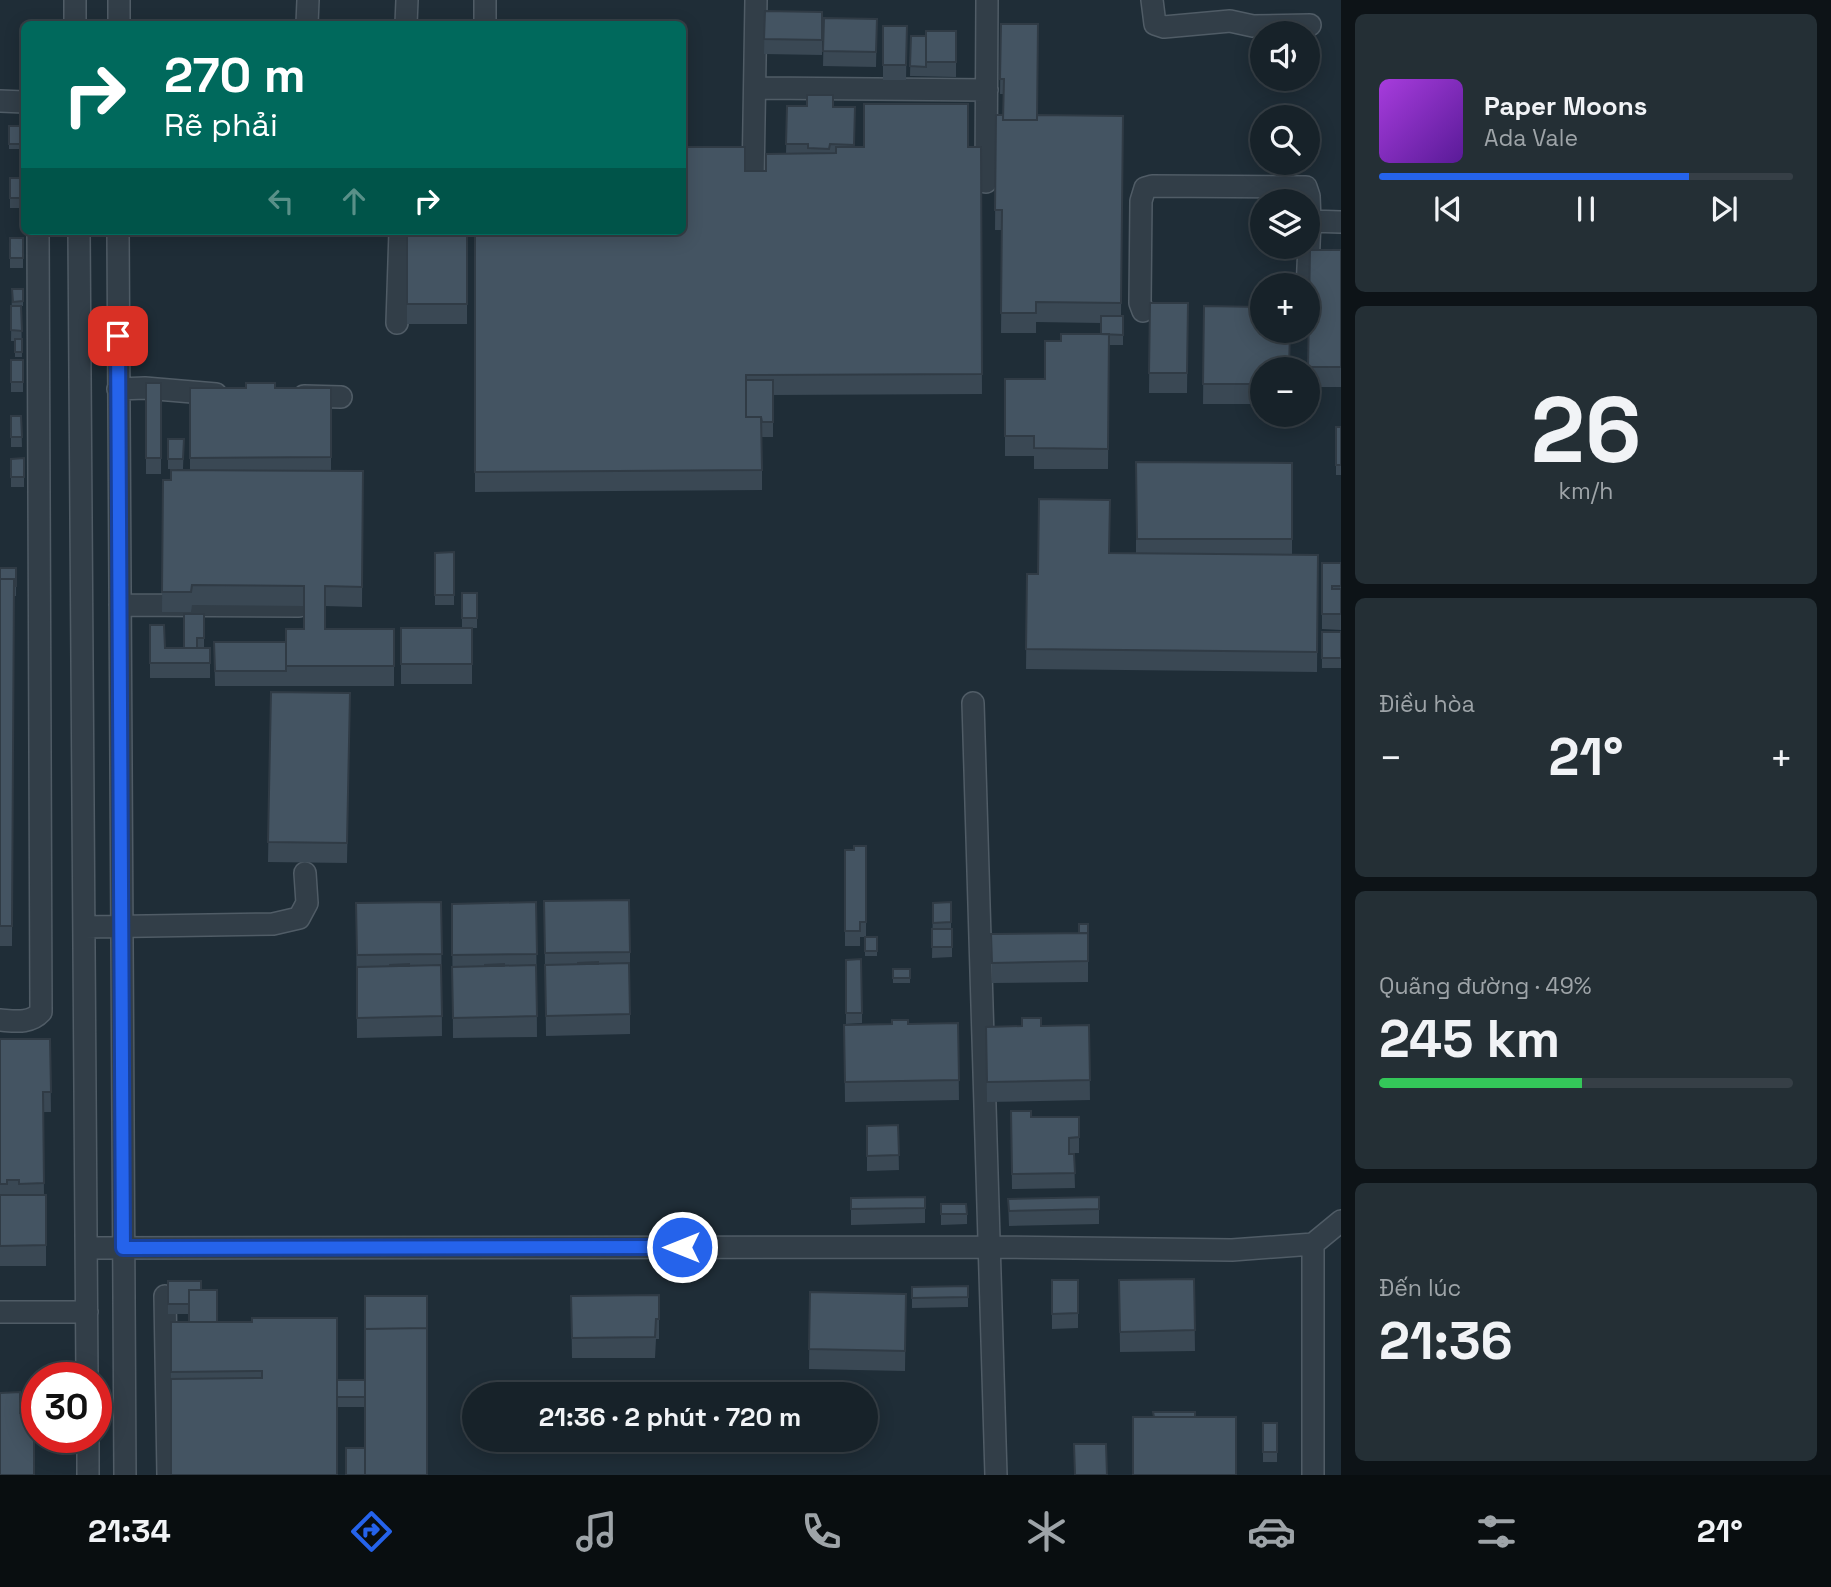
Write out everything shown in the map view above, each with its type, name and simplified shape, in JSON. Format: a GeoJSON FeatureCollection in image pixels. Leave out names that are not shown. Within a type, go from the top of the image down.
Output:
{"type":"FeatureCollection","features":[{"type":"Feature","properties":{"kind":"street"},"geometry":{"type":"LineString","coordinates":[[75,0],[75,21]]}},
{"type":"Feature","properties":{"kind":"street"},"geometry":{"type":"LineString","coordinates":[[119,0],[119,21]]}},
{"type":"Feature","properties":{"kind":"street"},"geometry":{"type":"LineString","coordinates":[[307,21],[308,0]]}},
{"type":"Feature","properties":{"kind":"street"},"geometry":{"type":"LineString","coordinates":[[406,21],[407,0]]}},
{"type":"Feature","properties":{"kind":"street"},"geometry":{"type":"LineString","coordinates":[[485,0],[485,21]]}},
{"type":"Feature","properties":{"kind":"street"},"geometry":{"type":"LineString","coordinates":[[753,180],[756,0]]}},
{"type":"Feature","properties":{"kind":"street"},"geometry":{"type":"LineString","coordinates":[[986,182],[987,0]]}},
{"type":"Feature","properties":{"kind":"street"},"geometry":{"type":"LineString","coordinates":[[1152,0],[1155,24],[1164,27],[1230,20],[1250,25]]}},
{"type":"Feature","properties":{"kind":"street"},"geometry":{"type":"LineString","coordinates":[[755,88],[987,90]]}},
{"type":"Feature","properties":{"kind":"street"},"geometry":{"type":"LineString","coordinates":[[0,101],[21,102]]}},
{"type":"Feature","properties":{"kind":"street"},"geometry":{"type":"LineString","coordinates":[[1143,311],[1140,303],[1141,201],[1145,188],[1307,189]]}},
{"type":"Feature","properties":{"kind":"street"},"geometry":{"type":"LineString","coordinates":[[1320,221],[1341,222]]}},
{"type":"Feature","properties":{"kind":"street"},"geometry":{"type":"LineString","coordinates":[[0,1020],[26,1021],[34,1019],[41,1012],[38,235]]}},
{"type":"Feature","properties":{"kind":"street"},"geometry":{"type":"LineString","coordinates":[[79,235],[88,1362]]}},
{"type":"Feature","properties":{"kind":"street"},"geometry":{"type":"LineString","coordinates":[[118,235],[125,1475]]}},
{"type":"Feature","properties":{"kind":"street"},"geometry":{"type":"LineString","coordinates":[[397,323],[400,235]]}},
{"type":"Feature","properties":{"kind":"street"},"geometry":{"type":"LineString","coordinates":[[118,389],[145,388],[233,394]]}},
{"type":"Feature","properties":{"kind":"street"},"geometry":{"type":"LineString","coordinates":[[281,394],[341,397]]}},
{"type":"Feature","properties":{"kind":"street"},"geometry":{"type":"LineString","coordinates":[[82,578],[120,576]]}},
{"type":"Feature","properties":{"kind":"street"},"geometry":{"type":"LineString","coordinates":[[120,605],[299,606]]}},
{"type":"Feature","properties":{"kind":"street"},"geometry":{"type":"LineString","coordinates":[[973,703],[996,1475]]}},
{"type":"Feature","properties":{"kind":"street"},"geometry":{"type":"LineString","coordinates":[[85,928],[273,923],[299,918],[307,903],[304,873]]}},
{"type":"Feature","properties":{"kind":"street"},"geometry":{"type":"LineString","coordinates":[[87,1248],[989,1247],[1233,1250],[1312,1244],[1341,1220]]}},
{"type":"Feature","properties":{"kind":"street"},"geometry":{"type":"LineString","coordinates":[[1312,1244],[1313,1475]]}},
{"type":"Feature","properties":{"kind":"street"},"geometry":{"type":"LineString","coordinates":[[165,1296],[168,1475]]}},
{"type":"Feature","properties":{"kind":"street"},"geometry":{"type":"LineString","coordinates":[[0,1312],[87,1312]]}},
{"type":"Feature","properties":{"kind":"street"},"geometry":{"type":"LineString","coordinates":[[88,1453],[88,1475]]}},
{"type":"Feature","properties":{"kind":"building"},"geometry":{"type":"Polygon","coordinates":[[[765,11],[822,12],[822,40],[764,39],[765,11]]]}},
{"type":"Feature","properties":{"kind":"building"},"geometry":{"type":"Polygon","coordinates":[[[824,18],[877,19],[876,52],[823,51],[824,18]]]}},
{"type":"Feature","properties":{"kind":"building"},"geometry":{"type":"Polygon","coordinates":[[[1001,24],[1038,24],[1037,120],[1003,120],[1004,79],[1000,79],[1001,24]]]}},
{"type":"Feature","properties":{"kind":"building"},"geometry":{"type":"Polygon","coordinates":[[[883,26],[907,26],[906,65],[883,65],[883,26]]]}},
{"type":"Feature","properties":{"kind":"building"},"geometry":{"type":"Polygon","coordinates":[[[926,31],[956,31],[956,62],[926,62],[926,31]]]}},
{"type":"Feature","properties":{"kind":"building"},"geometry":{"type":"Polygon","coordinates":[[[911,36],[926,36],[926,67],[910,66],[911,36]]]}},
{"type":"Feature","properties":{"kind":"building"},"geometry":{"type":"Polygon","coordinates":[[[807,95],[833,95],[833,107],[855,107],[854,145],[830,144],[829,149],[808,148],[808,144],[786,144],[787,106],[807,106],[807,95]]]}},
{"type":"Feature","properties":{"kind":"building"},"geometry":{"type":"Polygon","coordinates":[[[864,104],[968,104],[968,147],[981,147],[982,374],[746,375],[746,417],[761,417],[762,470],[475,472],[475,235],[686,235],[686,147],[745,147],[745,171],[766,171],[766,154],[836,153],[836,147],[864,147],[864,104]]]}},
{"type":"Feature","properties":{"kind":"building"},"geometry":{"type":"Polygon","coordinates":[[[996,115],[1003,115],[1003,120],[1037,120],[1037,115],[1123,116],[1121,303],[1036,302],[1036,313],[1001,313],[1002,210],[995,210],[996,115]]]}},
{"type":"Feature","properties":{"kind":"building"},"geometry":{"type":"Polygon","coordinates":[[[9,126],[21,126],[21,144],[9,144],[9,126]]]}},
{"type":"Feature","properties":{"kind":"building"},"geometry":{"type":"Polygon","coordinates":[[[10,178],[21,178],[21,198],[10,198],[10,178]]]}},
{"type":"Feature","properties":{"kind":"building"},"geometry":{"type":"Polygon","coordinates":[[[407,235],[467,235],[467,304],[407,304],[407,235]]]}},
{"type":"Feature","properties":{"kind":"building"},"geometry":{"type":"Polygon","coordinates":[[[10,238],[23,238],[23,258],[10,258],[10,238]]]}},
{"type":"Feature","properties":{"kind":"building"},"geometry":{"type":"Polygon","coordinates":[[[1320,250],[1341,250],[1341,367],[1320,367],[1320,357],[1308,357],[1308,343],[1320,343],[1320,273],[1310,273],[1310,259],[1320,259],[1320,250]]]}},
{"type":"Feature","properties":{"kind":"building"},"geometry":{"type":"Polygon","coordinates":[[[12,289],[23,289],[23,301],[13,302],[12,289]]]}},
{"type":"Feature","properties":{"kind":"building"},"geometry":{"type":"Polygon","coordinates":[[[1150,303],[1188,303],[1187,373],[1149,373],[1150,303]]]}},
{"type":"Feature","properties":{"kind":"building"},"geometry":{"type":"Polygon","coordinates":[[[11,306],[21,306],[22,331],[11,330],[11,306]]]}},
{"type":"Feature","properties":{"kind":"building"},"geometry":{"type":"Polygon","coordinates":[[[1204,306],[1250,307],[1250,343],[1290,343],[1289,357],[1250,357],[1250,384],[1203,384],[1204,306]]]}},
{"type":"Feature","properties":{"kind":"building"},"geometry":{"type":"Polygon","coordinates":[[[1101,316],[1123,316],[1123,335],[1101,334],[1101,316]]]}},
{"type":"Feature","properties":{"kind":"building"},"geometry":{"type":"Polygon","coordinates":[[[1061,334],[1109,334],[1108,449],[1034,448],[1034,436],[1005,436],[1005,379],[1045,379],[1045,341],[1061,341],[1061,334]]]}},
{"type":"Feature","properties":{"kind":"building"},"geometry":{"type":"Polygon","coordinates":[[[15,339],[22,339],[22,352],[15,352],[15,339]]]}},
{"type":"Feature","properties":{"kind":"building"},"geometry":{"type":"Polygon","coordinates":[[[11,360],[23,360],[23,382],[11,382],[11,360]]]}},
{"type":"Feature","properties":{"kind":"building"},"geometry":{"type":"Polygon","coordinates":[[[746,380],[773,380],[773,422],[762,422],[761,417],[746,417],[746,380]]]}},
{"type":"Feature","properties":{"kind":"building"},"geometry":{"type":"Polygon","coordinates":[[[146,383],[161,383],[161,458],[146,458],[146,383]]]}},
{"type":"Feature","properties":{"kind":"building"},"geometry":{"type":"Polygon","coordinates":[[[246,383],[275,383],[275,388],[331,388],[331,457],[190,458],[190,388],[246,388],[246,383]]]}},
{"type":"Feature","properties":{"kind":"building"},"geometry":{"type":"Polygon","coordinates":[[[11,416],[21,416],[22,437],[11,437],[11,416]]]}},
{"type":"Feature","properties":{"kind":"building"},"geometry":{"type":"Polygon","coordinates":[[[1336,427],[1341,427],[1341,465],[1336,465],[1336,427]]]}},
{"type":"Feature","properties":{"kind":"building"},"geometry":{"type":"Polygon","coordinates":[[[168,439],[184,439],[183,459],[168,459],[168,439]]]}},
{"type":"Feature","properties":{"kind":"building"},"geometry":{"type":"Polygon","coordinates":[[[24,458],[24,477],[11,477],[11,459],[24,458]]]}},
{"type":"Feature","properties":{"kind":"building"},"geometry":{"type":"Polygon","coordinates":[[[1136,462],[1292,463],[1292,539],[1137,539],[1136,462]]]}},
{"type":"Feature","properties":{"kind":"building"},"geometry":{"type":"Polygon","coordinates":[[[171,470],[363,471],[362,587],[325,586],[325,629],[394,629],[394,666],[286,666],[286,629],[304,629],[304,586],[192,585],[191,592],[162,592],[163,480],[171,480],[171,470]]]}},
{"type":"Feature","properties":{"kind":"building"},"geometry":{"type":"Polygon","coordinates":[[[1039,499],[1110,500],[1109,553],[1318,555],[1317,652],[1026,649],[1027,574],[1038,574],[1039,499]]]}},
{"type":"Feature","properties":{"kind":"building"},"geometry":{"type":"Polygon","coordinates":[[[454,552],[454,595],[435,595],[435,553],[454,552]]]}},
{"type":"Feature","properties":{"kind":"building"},"geometry":{"type":"Polygon","coordinates":[[[1322,563],[1341,563],[1341,586],[1332,586],[1332,589],[1341,589],[1341,614],[1322,614],[1322,563]]]}},
{"type":"Feature","properties":{"kind":"building"},"geometry":{"type":"Polygon","coordinates":[[[0,568],[16,568],[16,586],[14,579],[0,579],[0,568]]]}},
{"type":"Feature","properties":{"kind":"building"},"geometry":{"type":"Polygon","coordinates":[[[0,579],[14,579],[12,926],[0,926],[0,579]]]}},
{"type":"Feature","properties":{"kind":"building"},"geometry":{"type":"Polygon","coordinates":[[[462,593],[477,593],[477,618],[462,618],[462,593]]]}},
{"type":"Feature","properties":{"kind":"building"},"geometry":{"type":"Polygon","coordinates":[[[184,614],[204,614],[204,638],[197,638],[197,648],[184,648],[184,614]]]}},
{"type":"Feature","properties":{"kind":"building"},"geometry":{"type":"Polygon","coordinates":[[[150,625],[164,625],[165,648],[210,648],[210,663],[150,663],[150,625]]]}},
{"type":"Feature","properties":{"kind":"building"},"geometry":{"type":"Polygon","coordinates":[[[401,628],[472,628],[472,664],[401,664],[401,628]]]}},
{"type":"Feature","properties":{"kind":"building"},"geometry":{"type":"Polygon","coordinates":[[[1322,632],[1341,632],[1341,658],[1322,658],[1322,632]]]}},
{"type":"Feature","properties":{"kind":"building"},"geometry":{"type":"Polygon","coordinates":[[[214,642],[286,642],[286,671],[215,671],[214,642]]]}},
{"type":"Feature","properties":{"kind":"building"},"geometry":{"type":"Polygon","coordinates":[[[271,692],[350,693],[347,843],[268,842],[271,692]]]}},
{"type":"Feature","properties":{"kind":"building"},"geometry":{"type":"Polygon","coordinates":[[[854,846],[866,846],[866,922],[860,922],[860,931],[845,931],[845,850],[854,850],[854,846]]]}},
{"type":"Feature","properties":{"kind":"building"},"geometry":{"type":"Polygon","coordinates":[[[629,900],[630,952],[545,953],[544,901],[629,900]]]}},
{"type":"Feature","properties":{"kind":"building"},"geometry":{"type":"Polygon","coordinates":[[[441,902],[442,954],[357,955],[356,903],[441,902]]]}},
{"type":"Feature","properties":{"kind":"building"},"geometry":{"type":"Polygon","coordinates":[[[536,902],[537,954],[452,955],[452,904],[536,902]]]}},
{"type":"Feature","properties":{"kind":"building"},"geometry":{"type":"Polygon","coordinates":[[[951,902],[951,922],[933,923],[933,903],[951,902]]]}},
{"type":"Feature","properties":{"kind":"building"},"geometry":{"type":"Polygon","coordinates":[[[1079,924],[1088,924],[1088,933],[1079,933],[1079,924]]]}},
{"type":"Feature","properties":{"kind":"building"},"geometry":{"type":"Polygon","coordinates":[[[932,929],[952,929],[952,947],[932,947],[932,929]]]}},
{"type":"Feature","properties":{"kind":"building"},"geometry":{"type":"Polygon","coordinates":[[[1088,933],[1088,961],[992,963],[991,934],[1088,933]]]}},
{"type":"Feature","properties":{"kind":"building"},"geometry":{"type":"Polygon","coordinates":[[[865,937],[877,937],[877,951],[865,951],[865,937]]]}},
{"type":"Feature","properties":{"kind":"building"},"geometry":{"type":"Polygon","coordinates":[[[861,959],[862,1013],[846,1013],[846,960],[861,959]]]}},
{"type":"Feature","properties":{"kind":"building"},"geometry":{"type":"Polygon","coordinates":[[[629,963],[630,1014],[546,1016],[545,965],[629,963]]]}},
{"type":"Feature","properties":{"kind":"building"},"geometry":{"type":"Polygon","coordinates":[[[441,965],[442,1016],[357,1018],[357,967],[441,965]]]}},
{"type":"Feature","properties":{"kind":"building"},"geometry":{"type":"Polygon","coordinates":[[[536,965],[537,1016],[453,1018],[452,967],[536,965]]]}},
{"type":"Feature","properties":{"kind":"building"},"geometry":{"type":"Polygon","coordinates":[[[893,969],[910,969],[910,978],[893,978],[893,969]]]}},
{"type":"Feature","properties":{"kind":"building"},"geometry":{"type":"Polygon","coordinates":[[[1022,1018],[1041,1018],[1041,1026],[1089,1025],[1090,1080],[987,1082],[986,1027],[1022,1026],[1022,1018]]]}},
{"type":"Feature","properties":{"kind":"building"},"geometry":{"type":"Polygon","coordinates":[[[892,1020],[908,1020],[908,1024],[958,1023],[959,1080],[845,1082],[844,1025],[892,1024],[892,1020]]]}},
{"type":"Feature","properties":{"kind":"building"},"geometry":{"type":"Polygon","coordinates":[[[0,1039],[50,1039],[51,1092],[43,1092],[44,1183],[19,1184],[19,1180],[7,1180],[7,1184],[0,1184],[0,1039]]]}},
{"type":"Feature","properties":{"kind":"building"},"geometry":{"type":"Polygon","coordinates":[[[1011,1111],[1031,1111],[1031,1117],[1079,1117],[1079,1137],[1069,1138],[1069,1154],[1074,1154],[1075,1173],[1012,1174],[1011,1111]]]}},
{"type":"Feature","properties":{"kind":"building"},"geometry":{"type":"Polygon","coordinates":[[[898,1125],[899,1155],[867,1156],[867,1126],[898,1125]]]}},
{"type":"Feature","properties":{"kind":"building"},"geometry":{"type":"Polygon","coordinates":[[[0,1195],[46,1195],[46,1245],[0,1246],[0,1195]]]}},
{"type":"Feature","properties":{"kind":"building"},"geometry":{"type":"Polygon","coordinates":[[[925,1197],[925,1208],[851,1209],[851,1198],[925,1197]]]}},
{"type":"Feature","properties":{"kind":"building"},"geometry":{"type":"Polygon","coordinates":[[[1099,1197],[1099,1209],[1009,1211],[1008,1199],[1099,1197]]]}},
{"type":"Feature","properties":{"kind":"building"},"geometry":{"type":"Polygon","coordinates":[[[941,1204],[966,1204],[967,1214],[941,1214],[941,1204]]]}},
{"type":"Feature","properties":{"kind":"building"},"geometry":{"type":"Polygon","coordinates":[[[1194,1279],[1195,1330],[1120,1332],[1119,1280],[1194,1279]]]}},
{"type":"Feature","properties":{"kind":"building"},"geometry":{"type":"Polygon","coordinates":[[[1052,1280],[1078,1280],[1078,1313],[1052,1314],[1052,1280]]]}},
{"type":"Feature","properties":{"kind":"building"},"geometry":{"type":"Polygon","coordinates":[[[168,1281],[201,1281],[201,1290],[189,1290],[189,1304],[168,1304],[168,1281]]]}},
{"type":"Feature","properties":{"kind":"building"},"geometry":{"type":"Polygon","coordinates":[[[968,1286],[968,1297],[912,1298],[912,1287],[968,1286]]]}},
{"type":"Feature","properties":{"kind":"building"},"geometry":{"type":"Polygon","coordinates":[[[189,1290],[217,1290],[217,1322],[189,1322],[189,1290]]]}},
{"type":"Feature","properties":{"kind":"building"},"geometry":{"type":"Polygon","coordinates":[[[810,1292],[906,1294],[905,1351],[809,1349],[810,1292]]]}},
{"type":"Feature","properties":{"kind":"building"},"geometry":{"type":"Polygon","coordinates":[[[659,1295],[659,1319],[656,1319],[655,1337],[572,1338],[571,1296],[659,1295]]]}},
{"type":"Feature","properties":{"kind":"building"},"geometry":{"type":"Polygon","coordinates":[[[365,1296],[427,1296],[427,1328],[365,1329],[365,1296]]]}},
{"type":"Feature","properties":{"kind":"building"},"geometry":{"type":"Polygon","coordinates":[[[252,1318],[337,1318],[337,1475],[171,1475],[171,1379],[262,1378],[262,1371],[171,1372],[171,1322],[252,1322],[252,1318]]]}},
{"type":"Feature","properties":{"kind":"building"},"geometry":{"type":"Polygon","coordinates":[[[427,1328],[427,1475],[365,1475],[365,1329],[427,1328]]]}},
{"type":"Feature","properties":{"kind":"building"},"geometry":{"type":"Polygon","coordinates":[[[337,1380],[365,1380],[365,1397],[337,1397],[337,1380]]]}},
{"type":"Feature","properties":{"kind":"building"},"geometry":{"type":"Polygon","coordinates":[[[20,1392],[21,1453],[34,1453],[34,1475],[0,1475],[0,1393],[20,1392]]]}},
{"type":"Feature","properties":{"kind":"building"},"geometry":{"type":"Polygon","coordinates":[[[1153,1412],[1195,1412],[1195,1417],[1154,1417],[1153,1412]]]}},
{"type":"Feature","properties":{"kind":"building"},"geometry":{"type":"Polygon","coordinates":[[[1133,1417],[1236,1417],[1236,1475],[1133,1475],[1133,1417]]]}},
{"type":"Feature","properties":{"kind":"building"},"geometry":{"type":"Polygon","coordinates":[[[1263,1423],[1277,1423],[1277,1452],[1263,1452],[1263,1423]]]}},
{"type":"Feature","properties":{"kind":"building"},"geometry":{"type":"Polygon","coordinates":[[[1074,1444],[1106,1444],[1107,1475],[1075,1475],[1074,1444]]]}},
{"type":"Feature","properties":{"kind":"building"},"geometry":{"type":"Polygon","coordinates":[[[346,1448],[365,1448],[365,1475],[346,1475],[346,1448]]]}},
{"type":"Feature","properties":{"kind":"route"},"geometry":{"type":"LineString","coordinates":[[118,336],[123,1248],[682,1247]]}}]}
